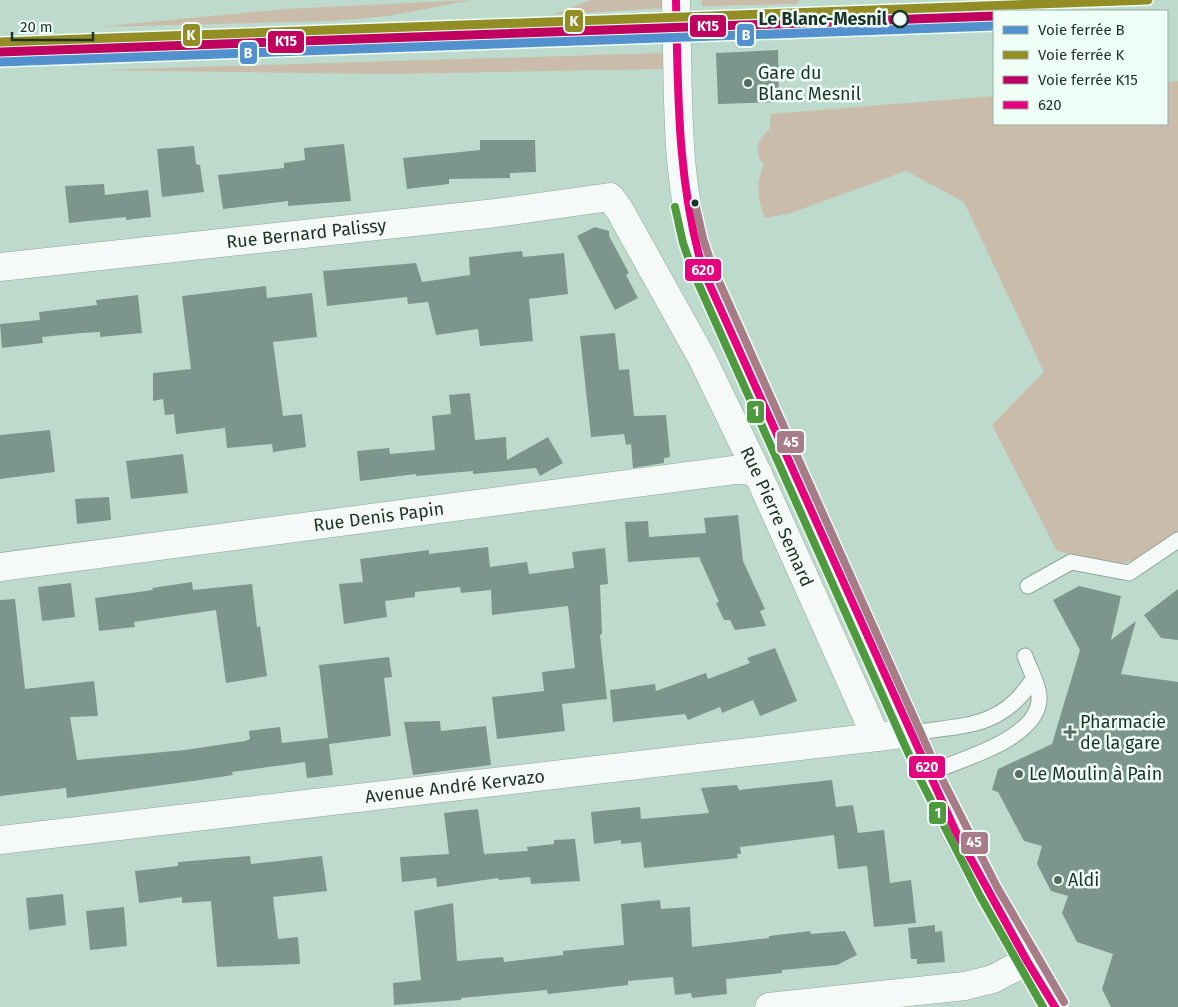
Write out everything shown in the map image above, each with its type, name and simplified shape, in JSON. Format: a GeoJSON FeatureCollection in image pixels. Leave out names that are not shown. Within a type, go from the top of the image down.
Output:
{"type":"FeatureCollection","features":[{"type":"Feature","properties":{"kind":"street","name":"Rue Pierre Semard"},"geometry":{"type":"LineString","coordinates":[[676,0],[685,205],[693,241],[703,270],[955,830],[1027,961],[1055,1007]]}},
{"type":"Feature","properties":{"kind":"street","name":"Rue Pierre Semard"},"geometry":{"type":"LineString","coordinates":[[610,197],[619,208],[702,358],[758,474],[876,737]]}},
{"type":"Feature","properties":{"kind":"street","name":"Rue Bernard Palissy"},"geometry":{"type":"LineString","coordinates":[[0,267],[496,213],[610,197]]}},
{"type":"Feature","properties":{"kind":"street","name":"Rue Denis Papin"},"geometry":{"type":"LineString","coordinates":[[0,567],[734,470],[746,470],[758,474]]}},
{"type":"Feature","properties":{"kind":"street","name":"Avenue André Kervazo"},"geometry":{"type":"LineString","coordinates":[[0,840],[910,733]]}},
{"type":"Feature","properties":{"kind":"street"},"geometry":{"type":"LineString","coordinates":[[769,1007],[965,986],[993,979],[1027,961]]}},
{"type":"Feature","properties":{"kind":"lane"},"geometry":{"type":"LineString","coordinates":[[1028,586],[1071,562],[1129,572],[1178,540]]}},
{"type":"Feature","properties":{"kind":"lane"},"geometry":{"type":"LineString","coordinates":[[928,773],[1007,740],[1032,719],[1038,709],[1039,694],[1025,656]]}},
{"type":"Feature","properties":{"kind":"lane"},"geometry":{"type":"LineString","coordinates":[[910,733],[975,723],[999,715],[1022,696],[1033,679]]}},
{"type":"Feature","properties":{"kind":"shaded area"},"geometry":{"type":"Polygon","coordinates":[[[472,0],[388,16],[333,21],[97,27],[285,9],[472,0]]]}},
{"type":"Feature","properties":{"kind":"shaded area"},"geometry":{"type":"Polygon","coordinates":[[[591,0],[666,0],[665,8],[552,15],[591,0]]]}},
{"type":"Feature","properties":{"kind":"shaded area"},"geometry":{"type":"Polygon","coordinates":[[[702,0],[800,0],[797,4],[702,6],[702,0]]]}},
{"type":"Feature","properties":{"kind":"shaded area"},"geometry":{"type":"Polygon","coordinates":[[[663,53],[664,69],[387,74],[96,70],[663,53]]]}},
{"type":"Feature","properties":{"kind":"shaded area"},"geometry":{"type":"Polygon","coordinates":[[[1178,81],[1178,535],[1143,558],[1117,564],[1057,551],[992,425],[1044,372],[964,202],[906,171],[791,213],[765,218],[758,191],[764,164],[757,150],[760,141],[770,128],[771,114],[993,96],[993,125],[1168,125],[1168,82],[1178,81]]]}},
{"type":"Feature","properties":{"kind":"building","name":"Gare du Blanc Mesnil"},"geometry":{"type":"Polygon","coordinates":[[[778,50],[779,102],[718,104],[716,53],[778,50]]]}},
{"type":"Feature","properties":{"kind":"building"},"geometry":{"type":"Polygon","coordinates":[[[480,140],[535,140],[536,172],[510,173],[510,178],[449,179],[449,184],[407,189],[403,158],[480,150],[480,140]]]}},
{"type":"Feature","properties":{"kind":"building"},"geometry":{"type":"Polygon","coordinates":[[[344,144],[351,201],[288,206],[288,201],[223,209],[218,175],[284,168],[284,163],[305,160],[304,148],[344,144]]]}},
{"type":"Feature","properties":{"kind":"building"},"geometry":{"type":"Polygon","coordinates":[[[194,146],[196,164],[200,165],[204,192],[162,197],[157,149],[194,146]]]}},
{"type":"Feature","properties":{"kind":"building"},"geometry":{"type":"Polygon","coordinates":[[[104,184],[105,195],[148,190],[151,217],[126,220],[126,217],[69,223],[65,186],[104,184]]]}},
{"type":"Feature","properties":{"kind":"building"},"geometry":{"type":"Polygon","coordinates":[[[595,227],[609,231],[609,236],[629,273],[626,275],[638,298],[615,310],[577,236],[595,227]]]}},
{"type":"Feature","properties":{"kind":"building"},"geometry":{"type":"Polygon","coordinates":[[[522,251],[523,257],[564,253],[568,294],[529,299],[533,341],[480,346],[478,329],[436,335],[428,302],[408,304],[407,297],[327,306],[323,271],[416,263],[422,282],[470,275],[469,257],[522,251]]]}},
{"type":"Feature","properties":{"kind":"building"},"geometry":{"type":"Polygon","coordinates":[[[266,286],[267,298],[312,293],[317,337],[273,342],[283,416],[302,414],[306,447],[273,452],[272,444],[227,448],[225,428],[176,434],[174,414],[165,415],[163,399],[153,401],[153,373],[191,369],[182,296],[266,286]]]}},
{"type":"Feature","properties":{"kind":"building"},"geometry":{"type":"Polygon","coordinates":[[[138,295],[142,333],[100,337],[100,332],[42,337],[43,343],[2,348],[0,324],[40,320],[39,312],[97,305],[96,300],[138,295]]]}},
{"type":"Feature","properties":{"kind":"building"},"geometry":{"type":"Polygon","coordinates":[[[615,333],[619,370],[629,369],[634,416],[666,415],[670,457],[664,458],[664,463],[633,468],[631,444],[626,445],[624,434],[591,437],[580,336],[615,333]]]}},
{"type":"Feature","properties":{"kind":"building"},"geometry":{"type":"Polygon","coordinates":[[[470,393],[475,440],[506,437],[507,460],[548,437],[563,463],[540,476],[536,468],[473,474],[473,471],[416,476],[416,474],[360,481],[357,451],[389,448],[390,454],[435,450],[432,416],[451,414],[449,395],[470,393]]]}},
{"type":"Feature","properties":{"kind":"building"},"geometry":{"type":"Polygon","coordinates":[[[50,430],[55,472],[0,479],[0,435],[50,430]]]}},
{"type":"Feature","properties":{"kind":"building"},"geometry":{"type":"Polygon","coordinates":[[[183,454],[188,493],[131,499],[126,461],[183,454]]]}},
{"type":"Feature","properties":{"kind":"building"},"geometry":{"type":"Polygon","coordinates":[[[109,497],[111,520],[77,524],[75,499],[109,497]]]}},
{"type":"Feature","properties":{"kind":"building"},"geometry":{"type":"Polygon","coordinates":[[[738,515],[743,561],[765,609],[760,611],[766,626],[735,630],[730,620],[724,620],[716,603],[719,602],[699,557],[628,562],[625,522],[648,521],[649,537],[706,533],[704,518],[738,515]]]}},
{"type":"Feature","properties":{"kind":"building"},"geometry":{"type":"Polygon","coordinates":[[[488,547],[490,567],[527,562],[529,574],[574,568],[572,552],[605,548],[608,584],[600,585],[602,634],[600,635],[607,699],[562,704],[565,731],[497,739],[492,697],[544,691],[542,672],[575,668],[568,606],[492,615],[491,590],[461,593],[460,587],[415,592],[415,597],[385,601],[387,617],[344,624],[339,584],[363,582],[360,559],[429,550],[429,554],[488,547]]]}},
{"type":"Feature","properties":{"kind":"building"},"geometry":{"type":"Polygon","coordinates":[[[192,582],[193,590],[252,584],[257,627],[260,626],[267,676],[226,683],[216,610],[134,622],[135,627],[99,631],[95,598],[153,590],[152,588],[192,582]]]}},
{"type":"Feature","properties":{"kind":"building"},"geometry":{"type":"Polygon","coordinates":[[[71,583],[75,617],[42,621],[38,587],[71,583]]]}},
{"type":"Feature","properties":{"kind":"building"},"geometry":{"type":"Polygon","coordinates":[[[1079,586],[1121,596],[1111,640],[1136,621],[1121,674],[1178,682],[1178,1007],[1111,1007],[1102,989],[1113,954],[1077,942],[1062,913],[1068,896],[1051,891],[1037,864],[1042,846],[1024,841],[998,792],[992,790],[998,769],[1052,744],[1080,650],[1053,600],[1079,586]]]}},
{"type":"Feature","properties":{"kind":"building"},"geometry":{"type":"Polygon","coordinates":[[[1178,589],[1178,640],[1161,638],[1144,615],[1178,589]]]}},
{"type":"Feature","properties":{"kind":"building"},"geometry":{"type":"Polygon","coordinates":[[[15,599],[25,689],[94,681],[98,716],[70,717],[77,760],[185,750],[245,741],[250,739],[249,731],[280,727],[282,743],[328,738],[319,665],[389,657],[392,677],[384,678],[391,736],[329,744],[333,775],[307,778],[305,762],[232,772],[233,775],[200,780],[67,798],[66,788],[0,796],[0,600],[15,599]]]}},
{"type":"Feature","properties":{"kind":"building"},"geometry":{"type":"Polygon","coordinates":[[[775,648],[797,701],[760,716],[753,700],[722,713],[720,707],[688,720],[685,714],[613,722],[610,690],[655,684],[656,691],[706,673],[708,679],[750,663],[747,658],[775,648]]]}},
{"type":"Feature","properties":{"kind":"building"},"geometry":{"type":"Polygon","coordinates":[[[440,721],[441,731],[486,726],[491,765],[413,775],[404,722],[440,721]]]}},
{"type":"Feature","properties":{"kind":"building"},"geometry":{"type":"Polygon","coordinates":[[[832,780],[836,807],[853,805],[858,833],[884,830],[890,883],[911,880],[916,923],[874,927],[867,866],[838,869],[834,835],[740,847],[741,854],[737,854],[738,858],[644,868],[641,842],[621,844],[621,840],[594,844],[591,812],[640,807],[641,819],[709,813],[701,788],[737,785],[739,790],[832,780]]]}},
{"type":"Feature","properties":{"kind":"building"},"geometry":{"type":"Polygon","coordinates":[[[478,809],[484,854],[528,851],[527,847],[554,844],[554,840],[575,839],[580,881],[531,884],[530,877],[499,880],[498,878],[437,887],[436,878],[402,882],[400,857],[449,854],[444,813],[478,809]]]}},
{"type":"Feature","properties":{"kind":"building"},"geometry":{"type":"Polygon","coordinates":[[[250,856],[251,864],[322,856],[327,891],[273,897],[278,939],[298,937],[300,964],[217,967],[211,901],[182,903],[182,897],[139,903],[135,871],[178,866],[178,862],[250,856]]]}},
{"type":"Feature","properties":{"kind":"building"},"geometry":{"type":"Polygon","coordinates":[[[63,894],[66,925],[29,930],[26,898],[63,894]]]}},
{"type":"Feature","properties":{"kind":"building"},"geometry":{"type":"Polygon","coordinates":[[[660,900],[661,909],[690,907],[692,947],[810,931],[811,934],[845,931],[857,955],[837,965],[782,970],[782,973],[726,979],[727,994],[692,998],[691,993],[675,995],[673,977],[628,981],[628,985],[548,994],[547,990],[461,998],[461,1000],[394,1005],[393,983],[421,980],[414,911],[453,903],[457,961],[503,957],[504,962],[563,955],[563,951],[624,945],[621,904],[660,900]]]}},
{"type":"Feature","properties":{"kind":"building"},"geometry":{"type":"Polygon","coordinates":[[[124,907],[127,946],[90,950],[86,911],[124,907]]]}},
{"type":"Feature","properties":{"kind":"building"},"geometry":{"type":"Polygon","coordinates":[[[935,925],[935,932],[942,931],[945,962],[917,964],[917,959],[911,959],[908,928],[935,925]]]}},
{"type":"Feature","properties":{"kind":"rail line","name":"K"},"geometry":{"type":"LineString","coordinates":[[0,42],[1148,0]]}},
{"type":"Feature","properties":{"kind":"rail line","name":"K15"},"geometry":{"type":"LineString","coordinates":[[0,52],[993,16]]}},
{"type":"Feature","properties":{"kind":"rail line","name":"B"},"geometry":{"type":"LineString","coordinates":[[0,62],[993,26]]}},
{"type":"Feature","properties":{"kind":"transit line","name":"620"},"geometry":{"type":"LineString","coordinates":[[676,0],[680,136],[688,203],[694,237],[703,270],[955,830],[1027,961],[1055,1007]]}},
{"type":"Feature","properties":{"kind":"transit line","name":"45"},"geometry":{"type":"LineString","coordinates":[[695,203],[712,266],[937,769],[997,887],[1064,1002]]}},
{"type":"Feature","properties":{"kind":"transit line","name":"1"},"geometry":{"type":"LineString","coordinates":[[675,207],[683,243],[694,274],[919,777],[980,896],[1043,1007]]}},
{"type":"Feature","properties":{"kind":"place","name":"Le Blanc-Mesnil"},"geometry":{"type":"Point","coordinates":[900,19]}},
{"type":"Feature","properties":{"kind":"place","name":"Gare du Blanc Mesnil"},"geometry":{"type":"Point","coordinates":[748,83]}},
{"type":"Feature","properties":{"kind":"place","name":"Pharmacie de la gare"},"geometry":{"type":"Point","coordinates":[1070,732]}},
{"type":"Feature","properties":{"kind":"place","name":"Le Moulin à Pain"},"geometry":{"type":"Point","coordinates":[1019,774]}},
{"type":"Feature","properties":{"kind":"place","name":"Aldi"},"geometry":{"type":"Point","coordinates":[1058,880]}}]}
